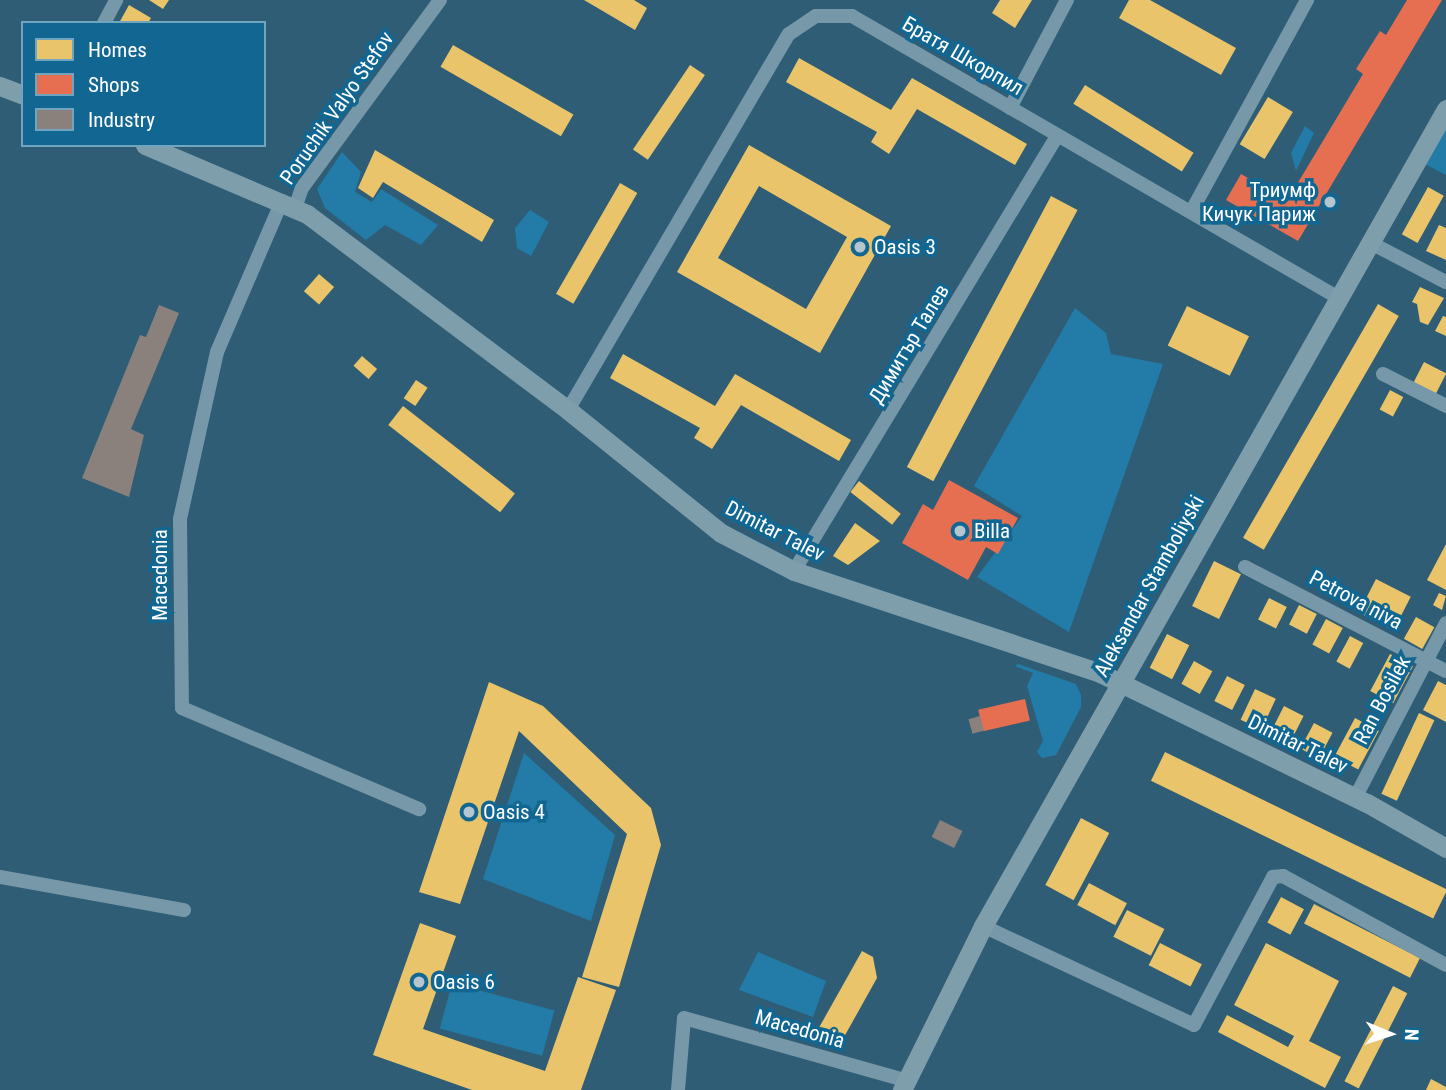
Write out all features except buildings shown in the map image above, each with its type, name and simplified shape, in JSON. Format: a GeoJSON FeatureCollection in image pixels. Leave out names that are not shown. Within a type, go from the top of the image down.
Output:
{"type":"FeatureCollection","features":[{"type":"Feature","properties":{"kind":"street"},"geometry":{"type":"LineString","coordinates":[[105,21],[116,0]]}},
{"type":"Feature","properties":{"kind":"street","name":"Poruchik Valyo Stefov"},"geometry":{"type":"LineString","coordinates":[[288,204],[440,0]]}},
{"type":"Feature","properties":{"kind":"street"},"geometry":{"type":"LineString","coordinates":[[1010,108],[1067,0]]}},
{"type":"Feature","properties":{"kind":"street"},"geometry":{"type":"LineString","coordinates":[[1191,212],[1307,0]]}},
{"type":"Feature","properties":{"kind":"street","name":"Братя Шкорпил"},"geometry":{"type":"LineString","coordinates":[[568,410],[789,34],[816,16],[852,16],[1338,297]]}},
{"type":"Feature","properties":{"kind":"street"},"geometry":{"type":"LineString","coordinates":[[0,86],[21,94]]}},
{"type":"Feature","properties":{"kind":"street","name":"Aleksandar Stamboliyski"},"geometry":{"type":"LineString","coordinates":[[903,1085],[983,926],[1446,109]]}},
{"type":"Feature","properties":{"kind":"street","name":"Димитър Талев"},"geometry":{"type":"LineString","coordinates":[[794,571],[1058,136]]}},
{"type":"Feature","properties":{"kind":"street","name":"Dimitar Talev"},"geometry":{"type":"LineString","coordinates":[[150,147],[288,204],[568,410],[721,533],[794,571],[1121,682],[1355,797],[1446,848]]}},
{"type":"Feature","properties":{"kind":"street","name":"Macedonia"},"geometry":{"type":"LineString","coordinates":[[288,204],[218,352],[180,519],[182,708],[419,809]]}},
{"type":"Feature","properties":{"kind":"street"},"geometry":{"type":"LineString","coordinates":[[1369,242],[1446,282]]}},
{"type":"Feature","properties":{"kind":"street"},"geometry":{"type":"LineString","coordinates":[[1383,374],[1446,406]]}},
{"type":"Feature","properties":{"kind":"street","name":"Petrova niva"},"geometry":{"type":"LineString","coordinates":[[1245,567],[1446,671]]}},
{"type":"Feature","properties":{"kind":"street","name":"Ran Bosilek"},"geometry":{"type":"LineString","coordinates":[[1355,797],[1446,622]]}},
{"type":"Feature","properties":{"kind":"street"},"geometry":{"type":"LineString","coordinates":[[983,926],[1194,1025],[1273,877],[1283,876],[1446,965]]}},
{"type":"Feature","properties":{"kind":"street"},"geometry":{"type":"LineString","coordinates":[[0,877],[184,910]]}},
{"type":"Feature","properties":{"kind":"street","name":"Macedonia"},"geometry":{"type":"LineString","coordinates":[[678,1090],[684,1018],[903,1085]]}},
{"type":"Feature","properties":{"kind":"shaded area"},"geometry":{"type":"Polygon","coordinates":[[[1446,118],[1446,175],[1421,162],[1446,118]]]}},
{"type":"Feature","properties":{"kind":"shaded area"},"geometry":{"type":"Polygon","coordinates":[[[1305,126],[1314,133],[1296,171],[1291,153],[1305,126]]]}},
{"type":"Feature","properties":{"kind":"shaded area"},"geometry":{"type":"Polygon","coordinates":[[[342,152],[361,172],[355,192],[372,202],[381,189],[438,225],[421,245],[385,225],[366,240],[325,208],[317,189],[342,152]]]}},
{"type":"Feature","properties":{"kind":"shaded area"},"geometry":{"type":"Polygon","coordinates":[[[530,210],[549,222],[531,256],[517,248],[515,228],[530,210]]]}},
{"type":"Feature","properties":{"kind":"shaded area"},"geometry":{"type":"Polygon","coordinates":[[[1075,308],[1106,333],[1111,354],[1163,364],[1069,632],[977,577],[1022,516],[974,486],[1075,308]]]}},
{"type":"Feature","properties":{"kind":"shaded area"},"geometry":{"type":"Polygon","coordinates":[[[1018,664],[1076,684],[1081,695],[1081,707],[1056,755],[1042,758],[1037,752],[1043,741],[1027,686],[1033,673],[1015,666],[1018,664]]]}},
{"type":"Feature","properties":{"kind":"shaded area"},"geometry":{"type":"Polygon","coordinates":[[[524,753],[615,835],[591,921],[483,879],[524,753]]]}},
{"type":"Feature","properties":{"kind":"shaded area"},"geometry":{"type":"Polygon","coordinates":[[[758,952],[826,981],[813,1017],[739,990],[758,952]]]}},
{"type":"Feature","properties":{"kind":"shaded area"},"geometry":{"type":"Polygon","coordinates":[[[452,983],[554,1010],[542,1056],[440,1028],[452,983]]]}},
{"type":"Feature","properties":{"kind":"place","name":"Триумф Кичук Париж"},"geometry":{"type":"Point","coordinates":[1330,202]}},
{"type":"Feature","properties":{"kind":"place","name":"Oasis 3"},"geometry":{"type":"Point","coordinates":[860,247]}},
{"type":"Feature","properties":{"kind":"place","name":"Billa"},"geometry":{"type":"Point","coordinates":[960,531]}},
{"type":"Feature","properties":{"kind":"place","name":"Oasis 4"},"geometry":{"type":"Point","coordinates":[469,812]}},
{"type":"Feature","properties":{"kind":"place","name":"Oasis 6"},"geometry":{"type":"Point","coordinates":[419,982]}}]}
